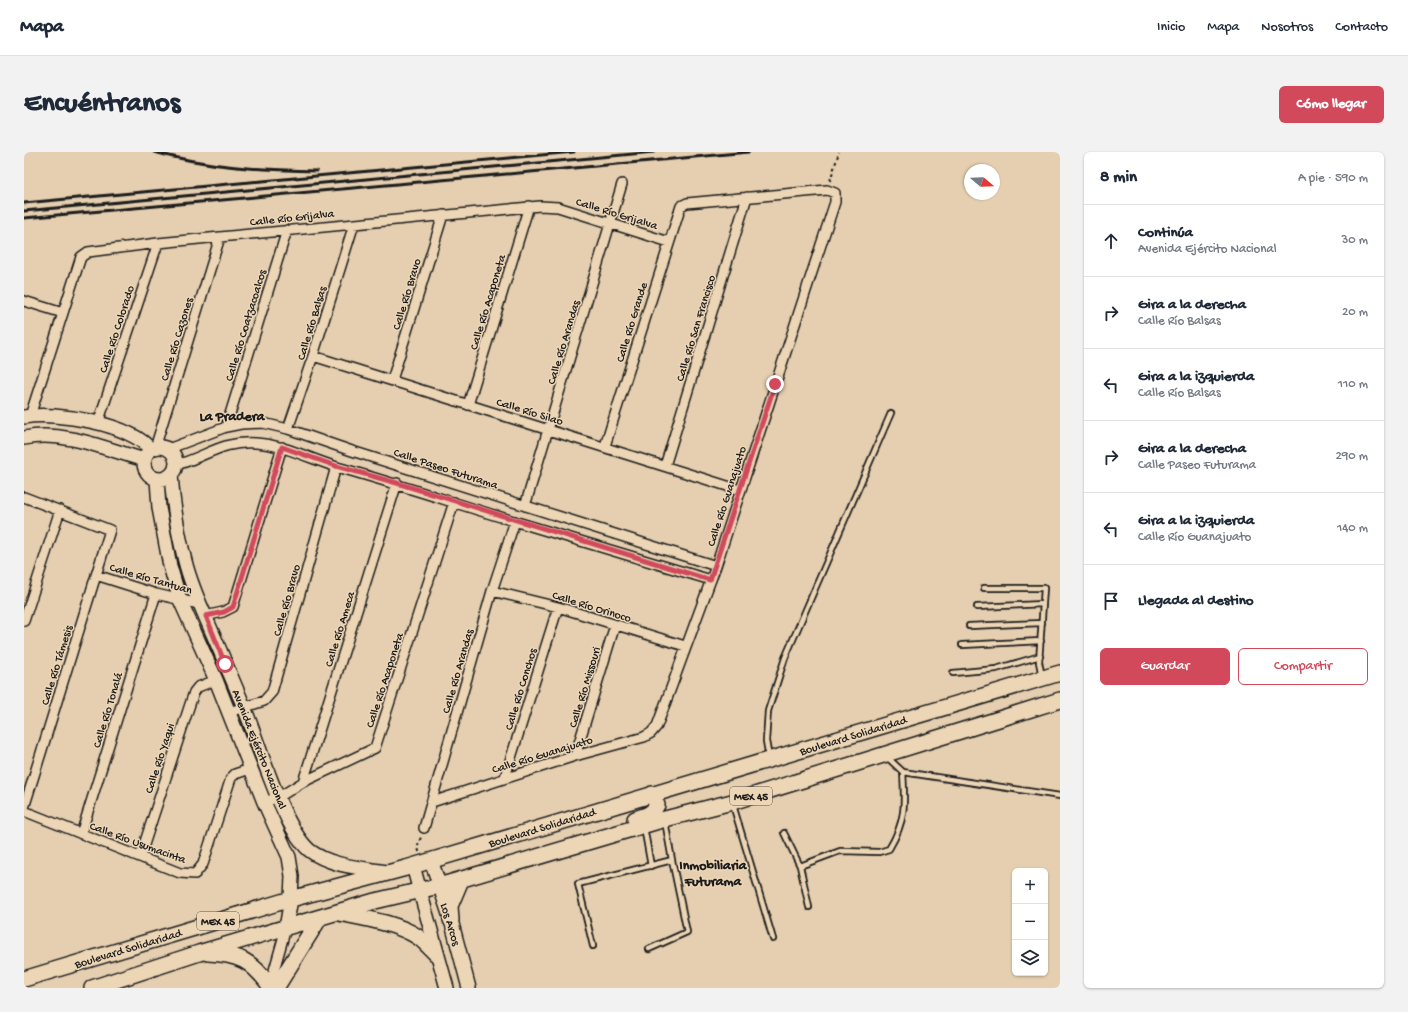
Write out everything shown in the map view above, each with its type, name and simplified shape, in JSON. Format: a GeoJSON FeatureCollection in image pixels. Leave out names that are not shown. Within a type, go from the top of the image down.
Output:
{"type":"FeatureCollection","features":[{"type":"Feature","properties":{"kind":"highway","name":"Boulevard Solidaridad"},"geometry":{"type":"LineString","coordinates":[[24,979],[291,899],[422,863],[1060,673]]}},
{"type":"Feature","properties":{"kind":"highway","name":"MEX 45"},"geometry":{"type":"LineString","coordinates":[[92,988],[199,953],[319,919],[374,901],[461,880],[644,825],[732,802],[1060,700]]}},
{"type":"Feature","properties":{"kind":"highway"},"geometry":{"type":"LineString","coordinates":[[551,852],[575,838],[649,814],[654,811],[657,806],[652,794]]}},
{"type":"Feature","properties":{"kind":"highway"},"geometry":{"type":"LineString","coordinates":[[451,920],[450,906],[461,880]]}},
{"type":"Feature","properties":{"kind":"highway"},"geometry":{"type":"LineString","coordinates":[[336,913],[377,921],[402,930],[418,937],[436,954]]}},
{"type":"Feature","properties":{"kind":"highway"},"geometry":{"type":"LineString","coordinates":[[199,953],[220,954],[250,962],[272,987],[319,919]]}},
{"type":"Feature","properties":{"kind":"main road"},"geometry":{"type":"LineString","coordinates":[[27,417],[52,415],[98,423],[129,434],[145,442],[150,453]]}},
{"type":"Feature","properties":{"kind":"main road"},"geometry":{"type":"LineString","coordinates":[[24,438],[50,436],[150,453],[162,447],[173,453],[174,470],[162,479],[157,479],[149,474],[144,465],[150,453]]}},
{"type":"Feature","properties":{"kind":"main road","name":"Avenida Ejército Nacional"},"geometry":{"type":"LineString","coordinates":[[174,470],[172,492],[185,562],[199,604],[206,616],[244,707],[278,797],[301,841],[319,857],[345,864],[387,872]]}},
{"type":"Feature","properties":{"kind":"main road","name":"Avenida Ejército Nacional"},"geometry":{"type":"LineString","coordinates":[[157,479],[159,508],[170,566],[180,600],[216,680],[250,769],[289,857],[292,876],[291,899],[286,928]]}},
{"type":"Feature","properties":{"kind":"main road","name":"Los Arcos"},"geometry":{"type":"LineString","coordinates":[[422,863],[439,886],[451,920],[469,988]]}},
{"type":"Feature","properties":{"kind":"main road","name":"Los Arcos"},"geometry":{"type":"LineString","coordinates":[[422,863],[420,891],[436,954],[447,988]]}},
{"type":"Feature","properties":{"kind":"street","name":"Calle Río Arandas"},"geometry":{"type":"LineString","coordinates":[[525,506],[622,184]]}},
{"type":"Feature","properties":{"kind":"street"},"geometry":{"type":"LineString","coordinates":[[747,197],[827,190]]}},
{"type":"Feature","properties":{"kind":"street","name":"Calle Río Guanajuato"},"geometry":{"type":"LineString","coordinates":[[432,802],[505,777],[644,737],[651,733],[657,726],[685,646],[716,566],[835,202],[834,193],[827,190]]}},
{"type":"Feature","properties":{"kind":"street","name":"Calle Río Grande"},"geometry":{"type":"LineString","coordinates":[[605,446],[668,242],[681,206],[687,203],[747,197]]}},
{"type":"Feature","properties":{"kind":"street","name":"Calle Río San Francisco"},"geometry":{"type":"LineString","coordinates":[[666,466],[747,197]]}},
{"type":"Feature","properties":{"kind":"street","name":"Calle Río Grijalva"},"geometry":{"type":"LineString","coordinates":[[27,417],[79,263],[84,254],[95,250],[529,206],[558,207],[668,242]]}},
{"type":"Feature","properties":{"kind":"street","name":"Calle Río Acaponeta"},"geometry":{"type":"LineString","coordinates":[[468,405],[529,206]]}},
{"type":"Feature","properties":{"kind":"street","name":"Calle Río Bravo"},"geometry":{"type":"LineString","coordinates":[[392,380],[443,215]]}},
{"type":"Feature","properties":{"kind":"street","name":"Calle Río Balsas"},"geometry":{"type":"LineString","coordinates":[[288,428],[313,356],[354,224]]}},
{"type":"Feature","properties":{"kind":"street","name":"Calle Río Coatzacoalcos"},"geometry":{"type":"LineString","coordinates":[[226,427],[287,230]]}},
{"type":"Feature","properties":{"kind":"street","name":"Calle Río Cazones"},"geometry":{"type":"LineString","coordinates":[[150,453],[220,237]]}},
{"type":"Feature","properties":{"kind":"street","name":"Calle Río Colorado"},"geometry":{"type":"LineString","coordinates":[[98,423],[158,243]]}},
{"type":"Feature","properties":{"kind":"street"},"geometry":{"type":"LineString","coordinates":[[24,301],[63,313]]}},
{"type":"Feature","properties":{"kind":"street","name":"Calle Río Silao"},"geometry":{"type":"LineString","coordinates":[[313,356],[549,430],[605,446],[740,490]]}},
{"type":"Feature","properties":{"kind":"street","name":"Calle Paseo Futurama"},"geometry":{"type":"LineString","coordinates":[[168,449],[226,427],[241,424],[263,423],[288,428],[376,458],[716,566]]}},
{"type":"Feature","properties":{"kind":"street"},"geometry":{"type":"LineString","coordinates":[[174,470],[218,447],[241,443],[256,443],[282,447],[336,466],[397,483],[515,521],[710,580]]}},
{"type":"Feature","properties":{"kind":"street"},"geometry":{"type":"LineString","coordinates":[[206,616],[224,612],[233,607],[282,447]]}},
{"type":"Feature","properties":{"kind":"street"},"geometry":{"type":"LineString","coordinates":[[370,475],[376,458]]}},
{"type":"Feature","properties":{"kind":"street","name":"Calle Río Bravo"},"geometry":{"type":"LineString","coordinates":[[229,712],[264,701],[272,692],[336,466]]}},
{"type":"Feature","properties":{"kind":"street","name":"Calle Río Ameca"},"geometry":{"type":"LineString","coordinates":[[303,782],[397,483]]}},
{"type":"Feature","properties":{"kind":"street"},"geometry":{"type":"LineString","coordinates":[[487,511],[492,495]]}},
{"type":"Feature","properties":{"kind":"street"},"geometry":{"type":"LineString","coordinates":[[24,497],[60,510],[24,621]]}},
{"type":"Feature","properties":{"kind":"street","name":"Calle Río Acaponeta"},"geometry":{"type":"LineString","coordinates":[[264,802],[278,797],[303,782],[375,748],[454,502]]}},
{"type":"Feature","properties":{"kind":"street","name":"Calle Río Támesis"},"geometry":{"type":"LineString","coordinates":[[24,809],[110,530],[60,510]]}},
{"type":"Feature","properties":{"kind":"street"},"geometry":{"type":"LineString","coordinates":[[534,526],[540,510]]}},
{"type":"Feature","properties":{"kind":"street","name":"Calle Río Arandas"},"geometry":{"type":"LineString","coordinates":[[424,828],[492,592],[515,521]]}},
{"type":"Feature","properties":{"kind":"street","name":"Calle Río Tantuan"},"geometry":{"type":"LineString","coordinates":[[96,575],[156,594],[199,604]]}},
{"type":"Feature","properties":{"kind":"street","name":"Calle Río Orinoco"},"geometry":{"type":"LineString","coordinates":[[492,592],[558,607],[685,646]]}},
{"type":"Feature","properties":{"kind":"street","name":"Calle Río Tonalá"},"geometry":{"type":"LineString","coordinates":[[81,834],[156,594]]}},
{"type":"Feature","properties":{"kind":"street","name":"Calle Río Conchos"},"geometry":{"type":"LineString","coordinates":[[505,777],[558,607]]}},
{"type":"Feature","properties":{"kind":"street","name":"Calle Río Missouri"},"geometry":{"type":"LineString","coordinates":[[575,756],[615,625]]}},
{"type":"Feature","properties":{"kind":"street","name":"Calle Río Yaqui"},"geometry":{"type":"LineString","coordinates":[[140,857],[194,692],[198,687],[216,680]]}},
{"type":"Feature","properties":{"kind":"street","name":"Calle Río Usumacinta"},"geometry":{"type":"LineString","coordinates":[[24,809],[81,834],[180,873],[195,874],[203,864],[231,778],[235,774],[250,769]]}},
{"type":"Feature","properties":{"kind":"street"},"geometry":{"type":"LineString","coordinates":[[272,987],[286,928]]}},
{"type":"Feature","properties":{"kind":"lane"},"geometry":{"type":"LineString","coordinates":[[769,760],[766,741],[768,711],[785,658],[891,413]]}},
{"type":"Feature","properties":{"kind":"lane"},"geometry":{"type":"LineString","coordinates":[[984,588],[1044,588],[1040,656],[1043,678]]}},
{"type":"Feature","properties":{"kind":"lane"},"geometry":{"type":"LineString","coordinates":[[977,607],[1043,604]]}},
{"type":"Feature","properties":{"kind":"lane"},"geometry":{"type":"LineString","coordinates":[[969,626],[1042,624]]}},
{"type":"Feature","properties":{"kind":"lane"},"geometry":{"type":"LineString","coordinates":[[962,645],[1041,641]]}},
{"type":"Feature","properties":{"kind":"lane"},"geometry":{"type":"LineString","coordinates":[[953,673],[996,669],[1040,656]]}},
{"type":"Feature","properties":{"kind":"lane"},"geometry":{"type":"LineString","coordinates":[[884,754],[903,772],[1060,796]]}},
{"type":"Feature","properties":{"kind":"lane"},"geometry":{"type":"LineString","coordinates":[[800,866],[840,850],[879,852],[889,849],[898,834],[904,813],[903,772]]}},
{"type":"Feature","properties":{"kind":"lane"},"geometry":{"type":"LineString","coordinates":[[732,802],[773,939]]}},
{"type":"Feature","properties":{"kind":"lane"},"geometry":{"type":"LineString","coordinates":[[649,949],[687,932],[665,819]]}},
{"type":"Feature","properties":{"kind":"lane"},"geometry":{"type":"LineString","coordinates":[[644,825],[651,866]]}},
{"type":"Feature","properties":{"kind":"lane"},"geometry":{"type":"LineString","coordinates":[[784,833],[800,866],[809,907]]}},
{"type":"Feature","properties":{"kind":"lane"},"geometry":{"type":"LineString","coordinates":[[593,946],[578,884],[672,860]]}},
{"type":"Feature","properties":{"kind":"path"},"geometry":{"type":"LineString","coordinates":[[827,190],[839,152]]}},
{"type":"Feature","properties":{"kind":"path"},"geometry":{"type":"LineString","coordinates":[[422,863],[418,845],[424,828]]}},
{"type":"Feature","properties":{"kind":"railway"},"geometry":{"type":"LineString","coordinates":[[154,152],[194,161],[234,167],[317,171]]}},
{"type":"Feature","properties":{"kind":"railway"},"geometry":{"type":"LineString","coordinates":[[24,203],[574,152]]}},
{"type":"Feature","properties":{"kind":"railway"},"geometry":{"type":"LineString","coordinates":[[24,211],[654,152]]}},
{"type":"Feature","properties":{"kind":"railway"},"geometry":{"type":"LineString","coordinates":[[24,218],[749,152]]}},
{"type":"Feature","properties":{"kind":"district","name":"La Pradera"},"geometry":{"type":"Point","coordinates":[232,415]}},
{"type":"Feature","properties":{"kind":"district","name":"Inmobiliaria Futurama"},"geometry":{"type":"Point","coordinates":[713,872]}},
{"type":"Feature","properties":{"kind":"route"},"geometry":{"type":"LineString","coordinates":[[225,664],[206,616],[224,612],[233,607],[282,447],[336,466],[397,483],[515,521],[710,580],[775,384]]}}]}
